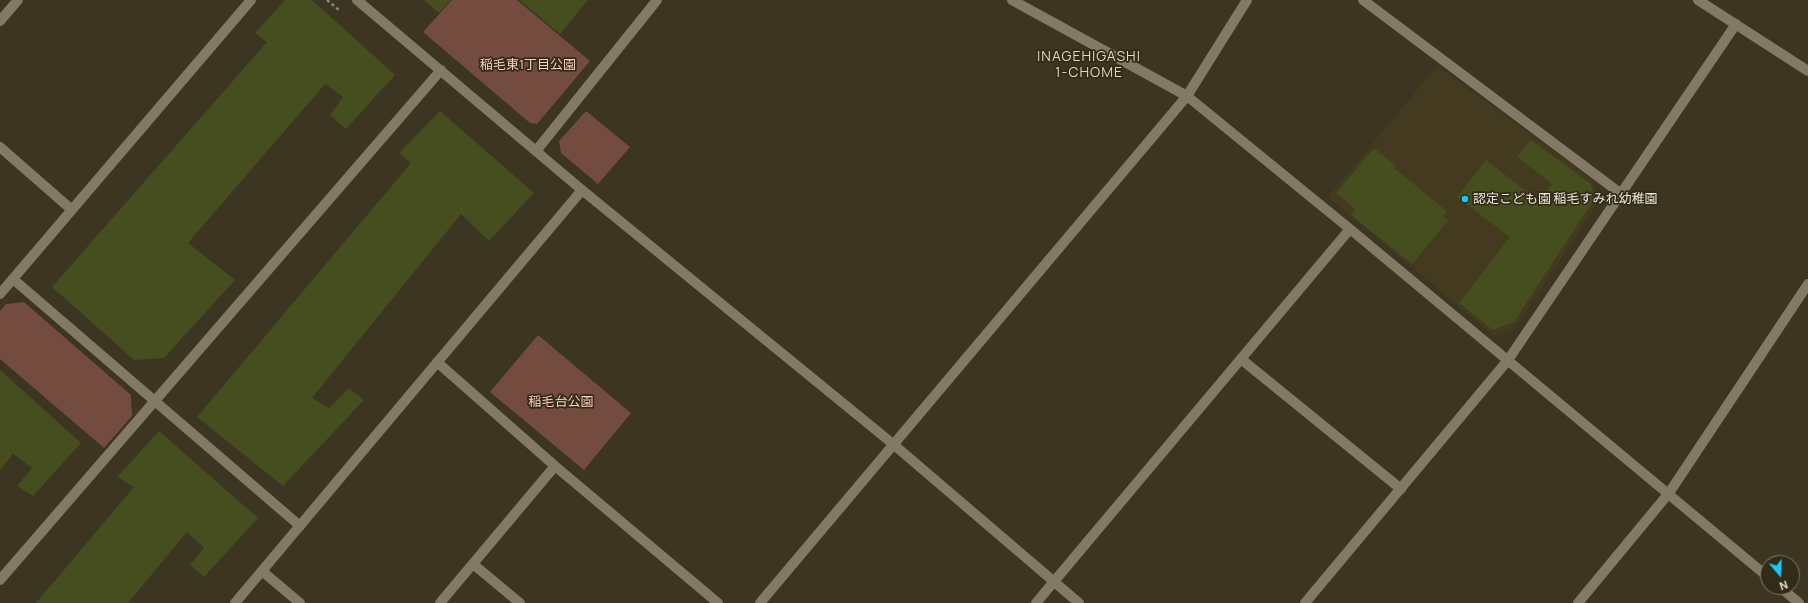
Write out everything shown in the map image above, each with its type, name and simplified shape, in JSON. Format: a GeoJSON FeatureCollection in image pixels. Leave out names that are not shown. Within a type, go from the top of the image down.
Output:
{"type":"FeatureCollection","features":[{"type":"Feature","properties":{"kind":"street"},"geometry":{"type":"LineString","coordinates":[[0,21],[18,0]]}},
{"type":"Feature","properties":{"kind":"street"},"geometry":{"type":"LineString","coordinates":[[0,294],[251,0]]}},
{"type":"Feature","properties":{"kind":"street"},"geometry":{"type":"LineString","coordinates":[[357,0],[582,190],[893,444],[1079,603]]}},
{"type":"Feature","properties":{"kind":"street"},"geometry":{"type":"LineString","coordinates":[[536,150],[657,0]]}},
{"type":"Feature","properties":{"kind":"street"},"geometry":{"type":"LineString","coordinates":[[1012,0],[1187,96],[1669,493],[1760,570]]}},
{"type":"Feature","properties":{"kind":"street"},"geometry":{"type":"LineString","coordinates":[[760,603],[1187,96],[1247,0]]}},
{"type":"Feature","properties":{"kind":"street"},"geometry":{"type":"LineString","coordinates":[[1363,0],[1620,193]]}},
{"type":"Feature","properties":{"kind":"street"},"geometry":{"type":"LineString","coordinates":[[1698,0],[1808,71]]}},
{"type":"Feature","properties":{"kind":"street"},"geometry":{"type":"LineString","coordinates":[[1306,603],[1508,360],[1736,24]]}},
{"type":"Feature","properties":{"kind":"street"},"geometry":{"type":"LineString","coordinates":[[0,580],[441,70]]}},
{"type":"Feature","properties":{"kind":"street"},"geometry":{"type":"LineString","coordinates":[[0,147],[72,210]]}},
{"type":"Feature","properties":{"kind":"street"},"geometry":{"type":"LineString","coordinates":[[235,603],[582,190]]}},
{"type":"Feature","properties":{"kind":"street"},"geometry":{"type":"LineString","coordinates":[[1036,603],[1350,230]]}},
{"type":"Feature","properties":{"kind":"street"},"geometry":{"type":"LineString","coordinates":[[13,279],[300,526]]}},
{"type":"Feature","properties":{"kind":"street"},"geometry":{"type":"LineString","coordinates":[[1578,603],[1669,493],[1808,284]]}},
{"type":"Feature","properties":{"kind":"street"},"geometry":{"type":"LineString","coordinates":[[1241,359],[1401,489]]}},
{"type":"Feature","properties":{"kind":"street"},"geometry":{"type":"LineString","coordinates":[[437,362],[555,466],[718,603]]}},
{"type":"Feature","properties":{"kind":"street"},"geometry":{"type":"LineString","coordinates":[[440,603],[555,466]]}},
{"type":"Feature","properties":{"kind":"street"},"geometry":{"type":"LineString","coordinates":[[473,564],[520,603]]}},
{"type":"Feature","properties":{"kind":"street"},"geometry":{"type":"LineString","coordinates":[[262,571],[300,603]]}},
{"type":"Feature","properties":{"kind":"street"},"geometry":{"type":"LineString","coordinates":[[1790,595],[1799,603]]}},
{"type":"Feature","properties":{"kind":"shaded area","name":"認定こども園 稲毛すみれ幼稚園"},"geometry":{"type":"Polygon","coordinates":[[[1437,66],[1593,180],[1599,201],[1514,330],[1494,336],[1328,197],[1437,66]]]}},
{"type":"Feature","properties":{"kind":"green space","name":"稲毛東1丁目公園"},"geometry":{"type":"Polygon","coordinates":[[[452,0],[517,0],[590,61],[537,124],[530,123],[423,32],[452,0]]]}},
{"type":"Feature","properties":{"kind":"green space"},"geometry":{"type":"Polygon","coordinates":[[[586,111],[630,147],[598,184],[561,153],[559,141],[586,111]]]}},
{"type":"Feature","properties":{"kind":"green space"},"geometry":{"type":"Polygon","coordinates":[[[24,302],[131,395],[132,416],[104,448],[0,359],[0,311],[6,304],[24,302]]]}},
{"type":"Feature","properties":{"kind":"green space","name":"稲毛台公園"},"geometry":{"type":"Polygon","coordinates":[[[538,335],[631,413],[584,470],[490,392],[538,335]]]}},
{"type":"Feature","properties":{"kind":"building"},"geometry":{"type":"Polygon","coordinates":[[[285,0],[312,0],[395,75],[346,129],[330,115],[343,97],[325,84],[188,243],[235,280],[164,358],[134,360],[52,287],[267,42],[255,33],[285,0]]]}},
{"type":"Feature","properties":{"kind":"building"},"geometry":{"type":"Polygon","coordinates":[[[424,0],[451,0],[439,13],[424,0]]]}},
{"type":"Feature","properties":{"kind":"building"},"geometry":{"type":"Polygon","coordinates":[[[519,0],[588,0],[560,34],[519,0]]]}},
{"type":"Feature","properties":{"kind":"building"},"geometry":{"type":"Polygon","coordinates":[[[440,111],[534,193],[489,241],[461,214],[312,398],[329,408],[349,388],[364,400],[283,486],[197,417],[411,163],[399,153],[440,111]]]}},
{"type":"Feature","properties":{"kind":"building"},"geometry":{"type":"Polygon","coordinates":[[[1531,140],[1591,184],[1595,198],[1514,322],[1493,330],[1459,303],[1510,237],[1457,197],[1486,160],[1539,201],[1552,184],[1517,157],[1531,140]]]}},
{"type":"Feature","properties":{"kind":"building"},"geometry":{"type":"Polygon","coordinates":[[[1374,148],[1396,166],[1394,168],[1447,211],[1443,216],[1448,221],[1412,264],[1351,215],[1355,209],[1336,193],[1374,148]]]}},
{"type":"Feature","properties":{"kind":"building"},"geometry":{"type":"Polygon","coordinates":[[[0,370],[81,443],[33,496],[17,486],[32,468],[13,454],[0,470],[0,370]]]}},
{"type":"Feature","properties":{"kind":"building"},"geometry":{"type":"Polygon","coordinates":[[[159,431],[258,518],[204,577],[190,565],[204,548],[187,532],[128,603],[36,603],[134,487],[117,477],[159,431]]]}},
{"type":"Feature","properties":{"kind":"place","name":"認定こども園 稲毛すみれ幼稚園"},"geometry":{"type":"Point","coordinates":[1465,199]}},
{"type":"Feature","properties":{"kind":"district","name":"INAGEHIGASHI 1-CHOME"},"geometry":{"type":"Point","coordinates":[1089,66]}}]}
